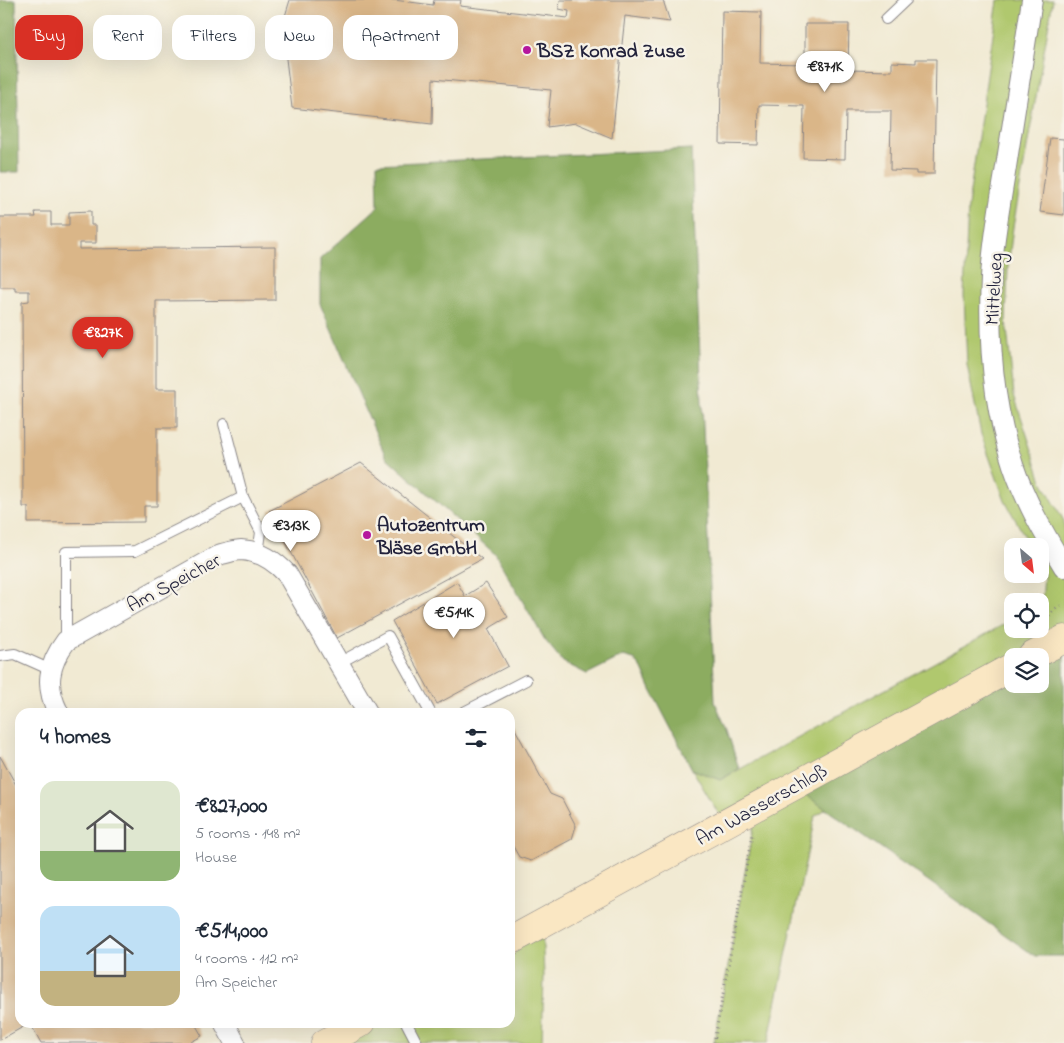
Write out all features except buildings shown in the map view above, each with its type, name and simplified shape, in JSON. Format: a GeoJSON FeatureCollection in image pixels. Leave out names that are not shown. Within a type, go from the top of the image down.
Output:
{"type":"FeatureCollection","features":[{"type":"Feature","properties":{"kind":"street","name":"Mittelweg"},"geometry":{"type":"LineString","coordinates":[[1032,0],[1001,198],[991,276],[994,380],[1005,434],[1014,466],[1044,531],[1064,567]]}},
{"type":"Feature","properties":{"kind":"street","name":"Am Speicher"},"geometry":{"type":"LineString","coordinates":[[66,641],[221,554],[241,550],[275,561],[288,574],[365,708]]}},
{"type":"Feature","properties":{"kind":"street"},"geometry":{"type":"LineString","coordinates":[[1039,648],[1055,630]]}},
{"type":"Feature","properties":{"kind":"street"},"geometry":{"type":"LineString","coordinates":[[56,708],[50,686],[51,670],[57,653],[66,641]]}},
{"type":"Feature","properties":{"kind":"street","name":"Am Wasserschloß"},"geometry":{"type":"LineString","coordinates":[[515,938],[1004,671]]}},
{"type":"Feature","properties":{"kind":"street"},"geometry":{"type":"LineString","coordinates":[[227,1028],[235,1043]]}},
{"type":"Feature","properties":{"kind":"street"},"geometry":{"type":"LineString","coordinates":[[325,1043],[351,1028]]}},
{"type":"Feature","properties":{"kind":"lane"},"geometry":{"type":"LineString","coordinates":[[886,19],[906,0]]}},
{"type":"Feature","properties":{"kind":"lane"},"geometry":{"type":"LineString","coordinates":[[224,424],[243,496],[261,532],[258,554]]}},
{"type":"Feature","properties":{"kind":"lane"},"geometry":{"type":"LineString","coordinates":[[66,641],[66,552],[135,551],[243,496]]}},
{"type":"Feature","properties":{"kind":"lane"},"geometry":{"type":"LineString","coordinates":[[339,663],[388,636],[428,708]]}},
{"type":"Feature","properties":{"kind":"lane"},"geometry":{"type":"LineString","coordinates":[[0,656],[15,654],[51,670]]}},
{"type":"Feature","properties":{"kind":"lane"},"geometry":{"type":"LineString","coordinates":[[472,708],[526,680]]}},
{"type":"Feature","properties":{"kind":"lane"},"geometry":{"type":"LineString","coordinates":[[409,1028],[418,1043]]}},
{"type":"Feature","properties":{"kind":"path"},"geometry":{"type":"LineString","coordinates":[[1055,630],[1055,609],[1064,604]]}},
{"type":"Feature","properties":{"kind":"path"},"geometry":{"type":"LineString","coordinates":[[714,1043],[757,805]]}},
{"type":"Feature","properties":{"kind":"green space"},"geometry":{"type":"Polygon","coordinates":[[[0,0],[16,0],[15,60],[17,60],[19,172],[0,172],[0,0]]]}},
{"type":"Feature","properties":{"kind":"green space"},"geometry":{"type":"Polygon","coordinates":[[[998,0],[1053,0],[1013,227],[1008,267],[1006,320],[1014,395],[1042,481],[1064,521],[1064,642],[1049,650],[1049,648],[1004,648],[1004,674],[794,786],[826,809],[815,816],[768,1043],[714,1043],[757,806],[724,823],[692,769],[720,780],[1004,624],[1004,638],[1049,638],[1049,593],[1043,593],[1043,583],[1049,583],[1049,538],[1026,538],[1005,501],[981,434],[967,365],[964,295],[968,206],[998,0]]]}},
{"type":"Feature","properties":{"kind":"green space"},"geometry":{"type":"Polygon","coordinates":[[[691,149],[715,702],[727,730],[739,769],[720,780],[692,769],[642,669],[634,659],[623,656],[587,674],[563,662],[545,640],[495,554],[386,457],[320,304],[320,259],[378,207],[377,164],[691,149]]]}},
{"type":"Feature","properties":{"kind":"green space"},"geometry":{"type":"Polygon","coordinates":[[[1064,643],[1064,956],[1035,956],[793,786],[1004,674],[1004,693],[1049,693],[1049,651],[1064,643]]]}},
{"type":"Feature","properties":{"kind":"green space"},"geometry":{"type":"Polygon","coordinates":[[[542,924],[544,977],[542,1043],[325,1043],[354,1028],[515,1028],[515,938],[542,924]]]}},
{"type":"Feature","properties":{"kind":"place","name":"BSZ Konrad Zuse"},"geometry":{"type":"Point","coordinates":[527,50]}},
{"type":"Feature","properties":{"kind":"place","name":"Autozentrum Bläse GmbH"},"geometry":{"type":"Point","coordinates":[367,535]}}]}
